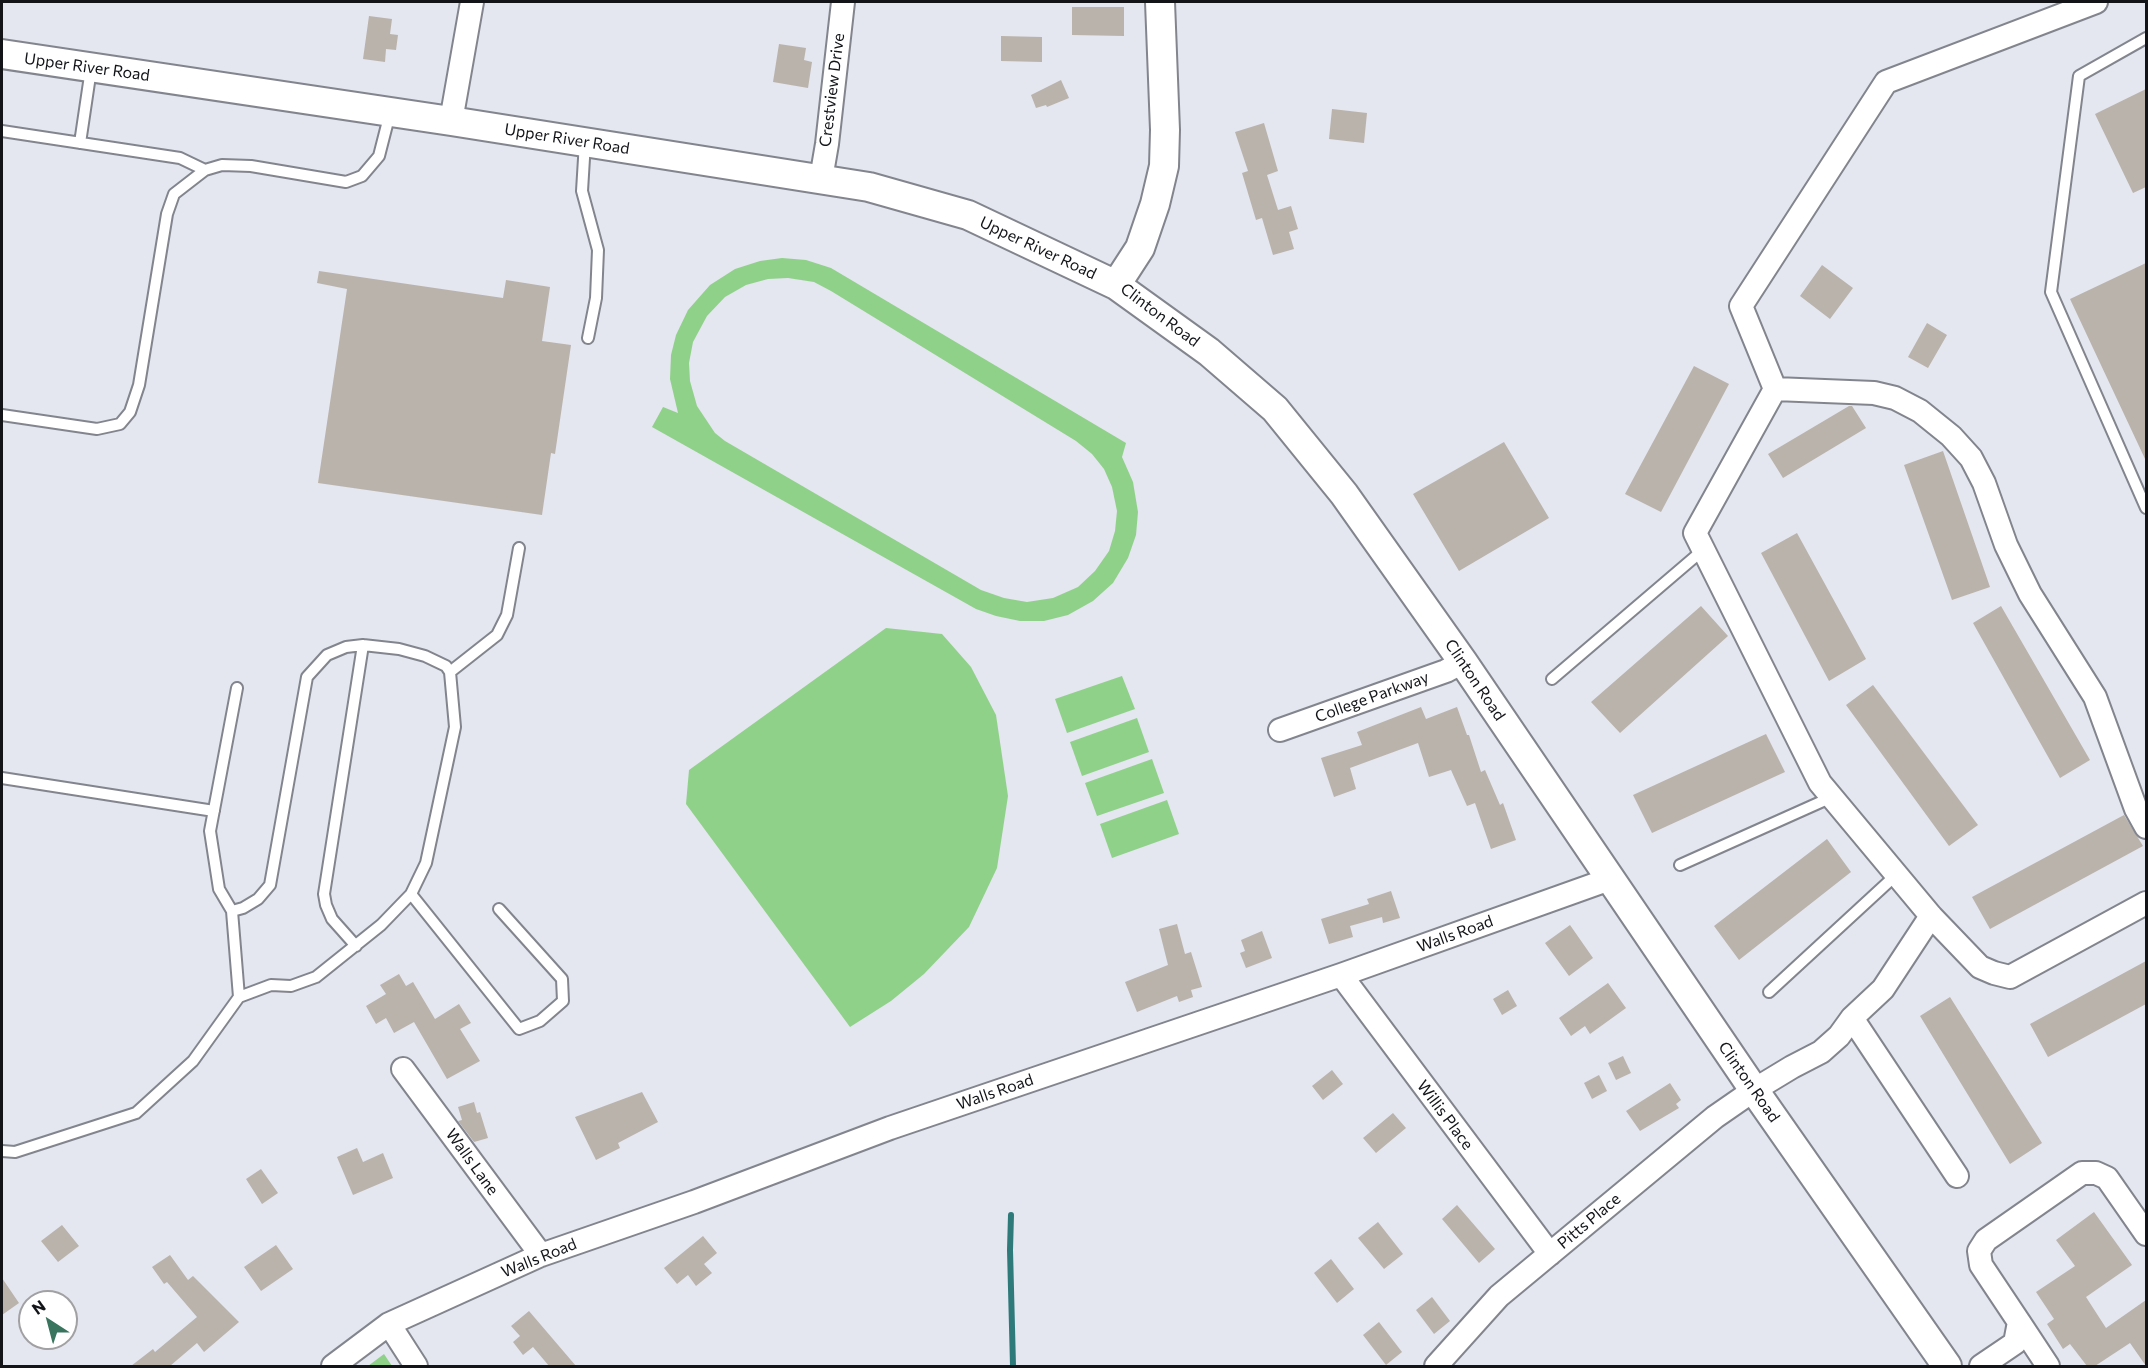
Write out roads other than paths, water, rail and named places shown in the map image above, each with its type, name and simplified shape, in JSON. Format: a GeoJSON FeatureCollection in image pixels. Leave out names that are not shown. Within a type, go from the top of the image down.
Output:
{"type":"FeatureCollection","features":[{"type":"Feature","properties":{"kind":"street"},"geometry":{"type":"LineString","coordinates":[[451,122],[472,2]]}},
{"type":"Feature","properties":{"kind":"street","name":"Crestview Drive"},"geometry":{"type":"LineString","coordinates":[[820,179],[827,144],[843,2]]}},
{"type":"Feature","properties":{"kind":"street","name":"Clinton Road"},"geometry":{"type":"LineString","coordinates":[[1160,2],[1165,130],[1164,166],[1155,204],[1140,248],[1116,285],[1209,352],[1275,409],[1344,494],[1463,662],[1754,1090],[1947,1366]]}},
{"type":"Feature","properties":{"kind":"street"},"geometry":{"type":"LineString","coordinates":[[1775,389],[1741,306],[1886,82],[2096,2]]}},
{"type":"Feature","properties":{"kind":"street","name":"Upper River Road"},"geometry":{"type":"LineString","coordinates":[[2,54],[869,187],[968,215],[1116,285]]}},
{"type":"Feature","properties":{"kind":"street"},"geometry":{"type":"LineString","coordinates":[[1775,389],[1695,533],[1820,783],[1931,916],[1980,967],[1994,974],[2010,977],[2146,903]]}},
{"type":"Feature","properties":{"kind":"street"},"geometry":{"type":"LineString","coordinates":[[1775,389],[1874,393],[1895,398],[1920,411],[1951,436],[1971,458],[1984,483],[2006,545],[2030,594],[2095,698],[2136,809],[2146,827]]}},
{"type":"Feature","properties":{"kind":"street","name":"College Parkway"},"geometry":{"type":"LineString","coordinates":[[1280,730],[1446,671],[1463,662]]}},
{"type":"Feature","properties":{"kind":"street","name":"Walls Road"},"geometry":{"type":"LineString","coordinates":[[333,1366],[389,1324],[541,1255],[693,1202],[890,1128],[1341,975],[1610,879]]}},
{"type":"Feature","properties":{"kind":"street","name":"Pitts Place"},"geometry":{"type":"LineString","coordinates":[[1436,1366],[1499,1296],[1715,1117],[1754,1090],[1821,1052],[1839,1036],[1852,1018],[1883,989],[1931,916]]}},
{"type":"Feature","properties":{"kind":"street","name":"Willis Place"},"geometry":{"type":"LineString","coordinates":[[1341,975],[1550,1254]]}},
{"type":"Feature","properties":{"kind":"street"},"geometry":{"type":"LineString","coordinates":[[1852,1018],[1957,1176]]}},
{"type":"Feature","properties":{"kind":"street","name":"Walls Lane"},"geometry":{"type":"LineString","coordinates":[[404,1069],[541,1255]]}},
{"type":"Feature","properties":{"kind":"street"},"geometry":{"type":"LineString","coordinates":[[2048,1366],[1981,1265],[1979,1251],[1986,1240],[2082,1173],[2096,1173],[2107,1178],[2146,1234]]}},
{"type":"Feature","properties":{"kind":"street"},"geometry":{"type":"LineString","coordinates":[[1981,1366],[2015,1343],[2019,1322]]}},
{"type":"Feature","properties":{"kind":"street"},"geometry":{"type":"LineString","coordinates":[[389,1324],[416,1366]]}},
{"type":"Feature","properties":{"kind":"lane"},"geometry":{"type":"LineString","coordinates":[[2146,38],[2079,76],[2051,292],[2146,508]]}},
{"type":"Feature","properties":{"kind":"lane"},"geometry":{"type":"LineString","coordinates":[[80,143],[91,68]]}},
{"type":"Feature","properties":{"kind":"lane"},"geometry":{"type":"LineString","coordinates":[[2,415],[97,429],[120,424],[130,412],[139,385],[167,214],[174,194],[205,170],[222,165],[251,166],[346,182],[362,176],[379,156],[390,113]]}},
{"type":"Feature","properties":{"kind":"lane"},"geometry":{"type":"LineString","coordinates":[[2,131],[180,158],[205,170]]}},
{"type":"Feature","properties":{"kind":"lane"},"geometry":{"type":"LineString","coordinates":[[585,142],[582,191],[598,250],[596,298],[588,338]]}},
{"type":"Feature","properties":{"kind":"lane"},"geometry":{"type":"LineString","coordinates":[[450,672],[497,635],[507,615],[519,548]]}},
{"type":"Feature","properties":{"kind":"lane"},"geometry":{"type":"LineString","coordinates":[[1552,679],[1703,550]]}},
{"type":"Feature","properties":{"kind":"lane"},"geometry":{"type":"LineString","coordinates":[[356,946],[332,919],[324,894],[363,645]]}},
{"type":"Feature","properties":{"kind":"lane"},"geometry":{"type":"LineString","coordinates":[[2,1151],[15,1152],[136,1113],[193,1061],[238,998],[271,985],[291,986],[316,978],[381,925],[411,894],[426,863],[455,727],[450,672],[446,666],[425,656],[399,649],[363,645],[346,647],[327,656],[307,677],[270,885],[258,898],[243,908],[232,911]]}},
{"type":"Feature","properties":{"kind":"lane"},"geometry":{"type":"LineString","coordinates":[[237,688],[210,831],[219,889],[232,911],[238,998]]}},
{"type":"Feature","properties":{"kind":"lane"},"geometry":{"type":"LineString","coordinates":[[2,778],[214,810]]}},
{"type":"Feature","properties":{"kind":"lane"},"geometry":{"type":"LineString","coordinates":[[1680,865],[1832,797]]}},
{"type":"Feature","properties":{"kind":"lane"},"geometry":{"type":"LineString","coordinates":[[1769,992],[1896,875]]}},
{"type":"Feature","properties":{"kind":"lane"},"geometry":{"type":"LineString","coordinates":[[411,894],[519,1029],[540,1021],[562,1001],[562,979],[499,909]]}},
{"type":"Feature","properties":{"kind":"waterway"},"geometry":{"type":"LineString","coordinates":[[1011,1215],[1013,1366]]}}]}
